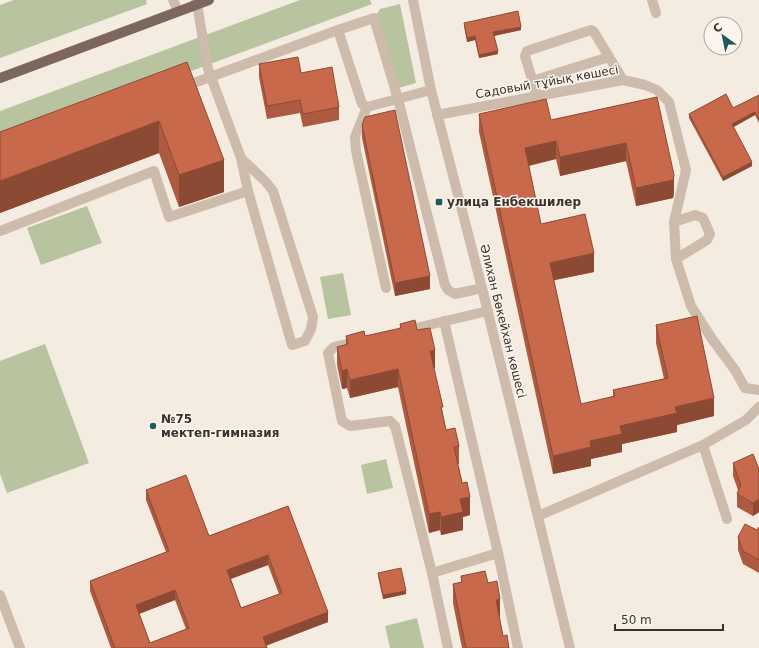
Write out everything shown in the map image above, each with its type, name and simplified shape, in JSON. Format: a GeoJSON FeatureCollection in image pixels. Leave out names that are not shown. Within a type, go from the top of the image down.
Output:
{"type":"FeatureCollection","features":[{"type":"Feature","properties":{"kind":"main road"},"geometry":{"type":"LineString","coordinates":[[0,78],[178,11],[197,2],[209,0]]}},
{"type":"Feature","properties":{"kind":"street"},"geometry":{"type":"LineString","coordinates":[[173,0],[178,11]]}},
{"type":"Feature","properties":{"kind":"street","name":"Әлихан Бөкейхан көшесі"},"geometry":{"type":"LineString","coordinates":[[413,0],[430,90],[488,311],[570,648]]}},
{"type":"Feature","properties":{"kind":"street"},"geometry":{"type":"LineString","coordinates":[[652,0],[656,12]]}},
{"type":"Feature","properties":{"kind":"street"},"geometry":{"type":"LineString","coordinates":[[197,2],[208,69],[241,158],[248,191],[292,345],[305,340],[311,329],[313,317],[273,191],[266,182],[241,158]]}},
{"type":"Feature","properties":{"kind":"street"},"geometry":{"type":"LineString","coordinates":[[174,91],[374,18],[398,99],[445,285],[448,290],[455,294],[482,288]]}},
{"type":"Feature","properties":{"kind":"street"},"geometry":{"type":"LineString","coordinates":[[338,30],[362,104],[367,107],[430,90]]}},
{"type":"Feature","properties":{"kind":"street"},"geometry":{"type":"LineString","coordinates":[[536,96],[525,56],[527,51],[591,30],[594,32],[624,80]]}},
{"type":"Feature","properties":{"kind":"street"},"geometry":{"type":"LineString","coordinates":[[532,82],[609,56]]}},
{"type":"Feature","properties":{"kind":"street","name":"Садовый тұйық көшесі"},"geometry":{"type":"LineString","coordinates":[[437,115],[624,80],[645,85],[657,90],[670,102],[686,170],[674,222],[676,259],[691,306],[712,339],[735,370],[745,388],[759,390]]}},
{"type":"Feature","properties":{"kind":"street"},"geometry":{"type":"LineString","coordinates":[[367,107],[355,137],[356,151],[386,288]]}},
{"type":"Feature","properties":{"kind":"street"},"geometry":{"type":"LineString","coordinates":[[0,231],[154,171],[169,217],[248,191]]}},
{"type":"Feature","properties":{"kind":"street"},"geometry":{"type":"LineString","coordinates":[[674,222],[696,215],[703,218],[710,234],[707,240],[676,259]]}},
{"type":"Feature","properties":{"kind":"street"},"geometry":{"type":"LineString","coordinates":[[392,333],[488,311]]}},
{"type":"Feature","properties":{"kind":"street"},"geometry":{"type":"LineString","coordinates":[[444,321],[498,553],[518,648]]}},
{"type":"Feature","properties":{"kind":"street"},"geometry":{"type":"LineString","coordinates":[[370,338],[334,347],[328,353],[342,421],[350,426],[390,421],[395,426],[432,573],[448,648]]}},
{"type":"Feature","properties":{"kind":"street"},"geometry":{"type":"LineString","coordinates":[[538,516],[703,445],[746,420],[759,407]]}},
{"type":"Feature","properties":{"kind":"street"},"geometry":{"type":"LineString","coordinates":[[703,445],[727,519]]}},
{"type":"Feature","properties":{"kind":"street"},"geometry":{"type":"LineString","coordinates":[[432,573],[498,553]]}},
{"type":"Feature","properties":{"kind":"street"},"geometry":{"type":"LineString","coordinates":[[0,595],[20,648]]}},
{"type":"Feature","properties":{"kind":"green space"},"geometry":{"type":"Polygon","coordinates":[[[14,0],[146,0],[147,4],[0,58],[0,5],[14,0]]]}},
{"type":"Feature","properties":{"kind":"green space"},"geometry":{"type":"Polygon","coordinates":[[[300,0],[370,0],[372,4],[0,142],[0,111],[300,0]]]}},
{"type":"Feature","properties":{"kind":"green space"},"geometry":{"type":"Polygon","coordinates":[[[400,4],[416,83],[395,89],[374,18],[380,9],[400,4]]]}},
{"type":"Feature","properties":{"kind":"green space"},"geometry":{"type":"Polygon","coordinates":[[[87,206],[102,243],[41,265],[27,228],[87,206]]]}},
{"type":"Feature","properties":{"kind":"green space"},"geometry":{"type":"Polygon","coordinates":[[[343,273],[351,315],[328,319],[320,277],[343,273]]]}},
{"type":"Feature","properties":{"kind":"green space"},"geometry":{"type":"Polygon","coordinates":[[[45,344],[89,463],[7,493],[0,474],[0,361],[45,344]]]}},
{"type":"Feature","properties":{"kind":"green space"},"geometry":{"type":"Polygon","coordinates":[[[386,459],[393,488],[367,494],[361,465],[386,459]]]}},
{"type":"Feature","properties":{"kind":"green space"},"geometry":{"type":"Polygon","coordinates":[[[417,618],[424,648],[390,648],[385,626],[417,618]]]}},
{"type":"Feature","properties":{"kind":"building"},"geometry":{"type":"Polygon","coordinates":[[[518,11],[521,27],[493,32],[498,51],[479,55],[475,36],[467,38],[464,23],[518,11]]]}},
{"type":"Feature","properties":{"kind":"building"},"geometry":{"type":"Polygon","coordinates":[[[298,57],[301,73],[332,67],[339,107],[303,114],[300,100],[267,106],[259,64],[298,57]]]}},
{"type":"Feature","properties":{"kind":"building"},"geometry":{"type":"Polygon","coordinates":[[[187,62],[224,160],[179,175],[159,121],[0,181],[0,132],[187,62]]]}},
{"type":"Feature","properties":{"kind":"building"},"geometry":{"type":"Polygon","coordinates":[[[726,94],[733,108],[759,95],[759,119],[755,112],[732,124],[752,162],[723,177],[689,114],[726,94]]]}},
{"type":"Feature","properties":{"kind":"building"},"geometry":{"type":"Polygon","coordinates":[[[657,97],[674,175],[673,180],[636,188],[626,143],[560,157],[556,141],[525,148],[541,224],[585,214],[594,253],[550,263],[581,404],[615,396],[613,390],[668,378],[656,325],[697,316],[714,398],[675,407],[677,413],[620,426],[622,434],[590,441],[591,447],[553,456],[479,114],[546,99],[551,120],[657,97]]]}},
{"type":"Feature","properties":{"kind":"building"},"geometry":{"type":"Polygon","coordinates":[[[395,110],[430,276],[395,283],[362,125],[365,117],[395,110]]]}},
{"type":"Feature","properties":{"kind":"building"},"geometry":{"type":"Polygon","coordinates":[[[415,320],[417,330],[430,328],[435,350],[430,351],[443,407],[441,407],[446,430],[455,428],[459,446],[454,447],[462,483],[467,482],[470,497],[460,499],[463,512],[441,517],[440,512],[429,514],[398,369],[350,380],[347,369],[342,371],[337,347],[348,344],[346,336],[364,331],[365,336],[401,328],[400,324],[415,320]]]}},
{"type":"Feature","properties":{"kind":"building"},"geometry":{"type":"Polygon","coordinates":[[[753,454],[759,469],[759,499],[753,503],[737,494],[741,485],[733,463],[753,454]]]}},
{"type":"Feature","properties":{"kind":"building"},"geometry":{"type":"Polygon","coordinates":[[[186,475],[209,536],[288,506],[328,612],[263,637],[267,648],[115,648],[90,581],[169,551],[146,490],[186,475]],[[268,555],[227,570],[241,608],[282,593],[268,555]],[[175,590],[136,605],[150,643],[189,628],[175,590]]]}},
{"type":"Feature","properties":{"kind":"building"},"geometry":{"type":"Polygon","coordinates":[[[745,524],[757,530],[759,527],[759,560],[743,551],[738,537],[745,524]]]}},
{"type":"Feature","properties":{"kind":"building"},"geometry":{"type":"Polygon","coordinates":[[[401,568],[406,591],[383,595],[378,573],[401,568]]]}},
{"type":"Feature","properties":{"kind":"building"},"geometry":{"type":"Polygon","coordinates":[[[485,571],[488,583],[497,581],[500,599],[496,600],[503,636],[507,635],[509,648],[466,648],[453,584],[462,582],[461,576],[485,571]]]}},
{"type":"Feature","properties":{"kind":"place","name":"улица Енбекшилер"},"geometry":{"type":"Point","coordinates":[439,202]}},
{"type":"Feature","properties":{"kind":"place","name":"№75 мектеп-гимназия"},"geometry":{"type":"Point","coordinates":[153,426]}}]}
